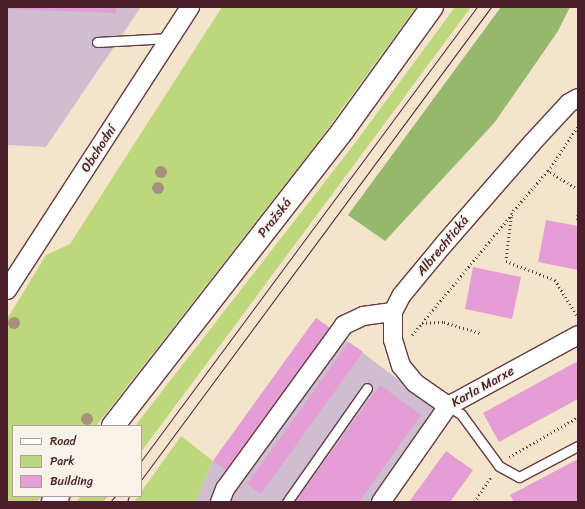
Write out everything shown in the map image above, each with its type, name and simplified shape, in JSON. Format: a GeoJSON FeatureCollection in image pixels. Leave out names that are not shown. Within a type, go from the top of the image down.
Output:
{"type":"FeatureCollection","features":[{"type":"Feature","properties":{"kind":"main road","name":"Pražská"},"geometry":{"type":"LineString","coordinates":[[114,425],[344,129],[432,7]]}},
{"type":"Feature","properties":{"kind":"street","name":"Obchodní"},"geometry":{"type":"LineString","coordinates":[[7,290],[190,7]]}},
{"type":"Feature","properties":{"kind":"street","name":"Albrechtická"},"geometry":{"type":"LineString","coordinates":[[448,406],[415,383],[401,366],[393,340],[393,312],[401,296],[444,244],[532,143],[569,103],[578,98]]}},
{"type":"Feature","properties":{"kind":"street"},"geometry":{"type":"LineString","coordinates":[[220,502],[225,489],[344,325],[363,316],[393,312]]}},
{"type":"Feature","properties":{"kind":"street","name":"Karla Marxe"},"geometry":{"type":"LineString","coordinates":[[381,502],[448,406],[578,335]]}},
{"type":"Feature","properties":{"kind":"lane"},"geometry":{"type":"LineString","coordinates":[[97,42],[171,38]]}},
{"type":"Feature","properties":{"kind":"lane"},"geometry":{"type":"LineString","coordinates":[[287,502],[367,388]]}},
{"type":"Feature","properties":{"kind":"lane"},"geometry":{"type":"LineString","coordinates":[[448,406],[461,414],[499,466],[519,478],[578,446]]}},
{"type":"Feature","properties":{"kind":"path"},"geometry":{"type":"LineString","coordinates":[[411,335],[422,324],[548,171],[578,126]]}},
{"type":"Feature","properties":{"kind":"path"},"geometry":{"type":"LineString","coordinates":[[548,171],[578,190]]}},
{"type":"Feature","properties":{"kind":"path"},"geometry":{"type":"LineString","coordinates":[[512,213],[506,261],[555,280],[578,317]]}},
{"type":"Feature","properties":{"kind":"path"},"geometry":{"type":"LineString","coordinates":[[577,220],[578,214]]}},
{"type":"Feature","properties":{"kind":"path"},"geometry":{"type":"LineString","coordinates":[[422,324],[444,322],[480,333]]}},
{"type":"Feature","properties":{"kind":"path"},"geometry":{"type":"LineString","coordinates":[[474,502],[499,466],[578,417]]}},
{"type":"Feature","properties":{"kind":"shaded area"},"geometry":{"type":"Polygon","coordinates":[[[7,7],[141,7],[46,147],[7,145],[7,7]]]}},
{"type":"Feature","properties":{"kind":"shaded area"},"geometry":{"type":"Polygon","coordinates":[[[316,318],[438,409],[376,502],[195,502],[213,461],[316,318]]]}},
{"type":"Feature","properties":{"kind":"green space"},"geometry":{"type":"Polygon","coordinates":[[[222,7],[416,7],[315,146],[97,425],[12,425],[12,497],[41,497],[37,502],[7,502],[7,319],[46,255],[70,244],[222,7]]]}},
{"type":"Feature","properties":{"kind":"green space"},"geometry":{"type":"Polygon","coordinates":[[[455,7],[471,7],[142,451],[142,425],[136,425],[355,143],[455,7]]]}},
{"type":"Feature","properties":{"kind":"green space"},"geometry":{"type":"Polygon","coordinates":[[[501,7],[570,7],[558,31],[495,122],[385,241],[348,215],[501,7]]]}},
{"type":"Feature","properties":{"kind":"green space"},"geometry":{"type":"Polygon","coordinates":[[[181,436],[213,461],[195,502],[134,502],[138,497],[142,497],[142,491],[181,436]]]}},
{"type":"Feature","properties":{"kind":"green space"},"geometry":{"type":"Polygon","coordinates":[[[80,497],[107,497],[103,502],[76,502],[80,497]]]}},
{"type":"Feature","properties":{"kind":"building"},"geometry":{"type":"Polygon","coordinates":[[[7,7],[116,7],[116,13],[7,9],[7,7]]]}},
{"type":"Feature","properties":{"kind":"building"},"geometry":{"type":"Polygon","coordinates":[[[546,220],[578,226],[578,270],[538,262],[546,220]]]}},
{"type":"Feature","properties":{"kind":"building"},"geometry":{"type":"Polygon","coordinates":[[[473,267],[521,277],[512,319],[465,309],[473,267]]]}},
{"type":"Feature","properties":{"kind":"building"},"geometry":{"type":"Polygon","coordinates":[[[316,318],[330,328],[227,471],[213,461],[316,318]]]}},
{"type":"Feature","properties":{"kind":"building"},"geometry":{"type":"Polygon","coordinates":[[[349,342],[363,352],[261,494],[247,484],[349,342]]]}},
{"type":"Feature","properties":{"kind":"building"},"geometry":{"type":"Polygon","coordinates":[[[578,361],[578,399],[499,442],[483,413],[578,361]]]}},
{"type":"Feature","properties":{"kind":"building"},"geometry":{"type":"Polygon","coordinates":[[[380,385],[421,415],[359,502],[295,502],[380,385]]]}},
{"type":"Feature","properties":{"kind":"building"},"geometry":{"type":"Polygon","coordinates":[[[446,451],[473,470],[450,502],[409,502],[446,451]]]}},
{"type":"Feature","properties":{"kind":"building"},"geometry":{"type":"Polygon","coordinates":[[[578,459],[578,502],[514,502],[510,495],[578,459]]]}},
{"type":"Feature","properties":{"kind":"tram line"},"geometry":{"type":"LineString","coordinates":[[142,460],[477,7]]}},
{"type":"Feature","properties":{"kind":"tram line"},"geometry":{"type":"LineString","coordinates":[[142,479],[491,7]]}},
{"type":"Feature","properties":{"kind":"tram line"},"geometry":{"type":"LineString","coordinates":[[110,502],[114,497]]}},
{"type":"Feature","properties":{"kind":"tram line"},"geometry":{"type":"LineString","coordinates":[[127,502],[129,497]]}}]}
